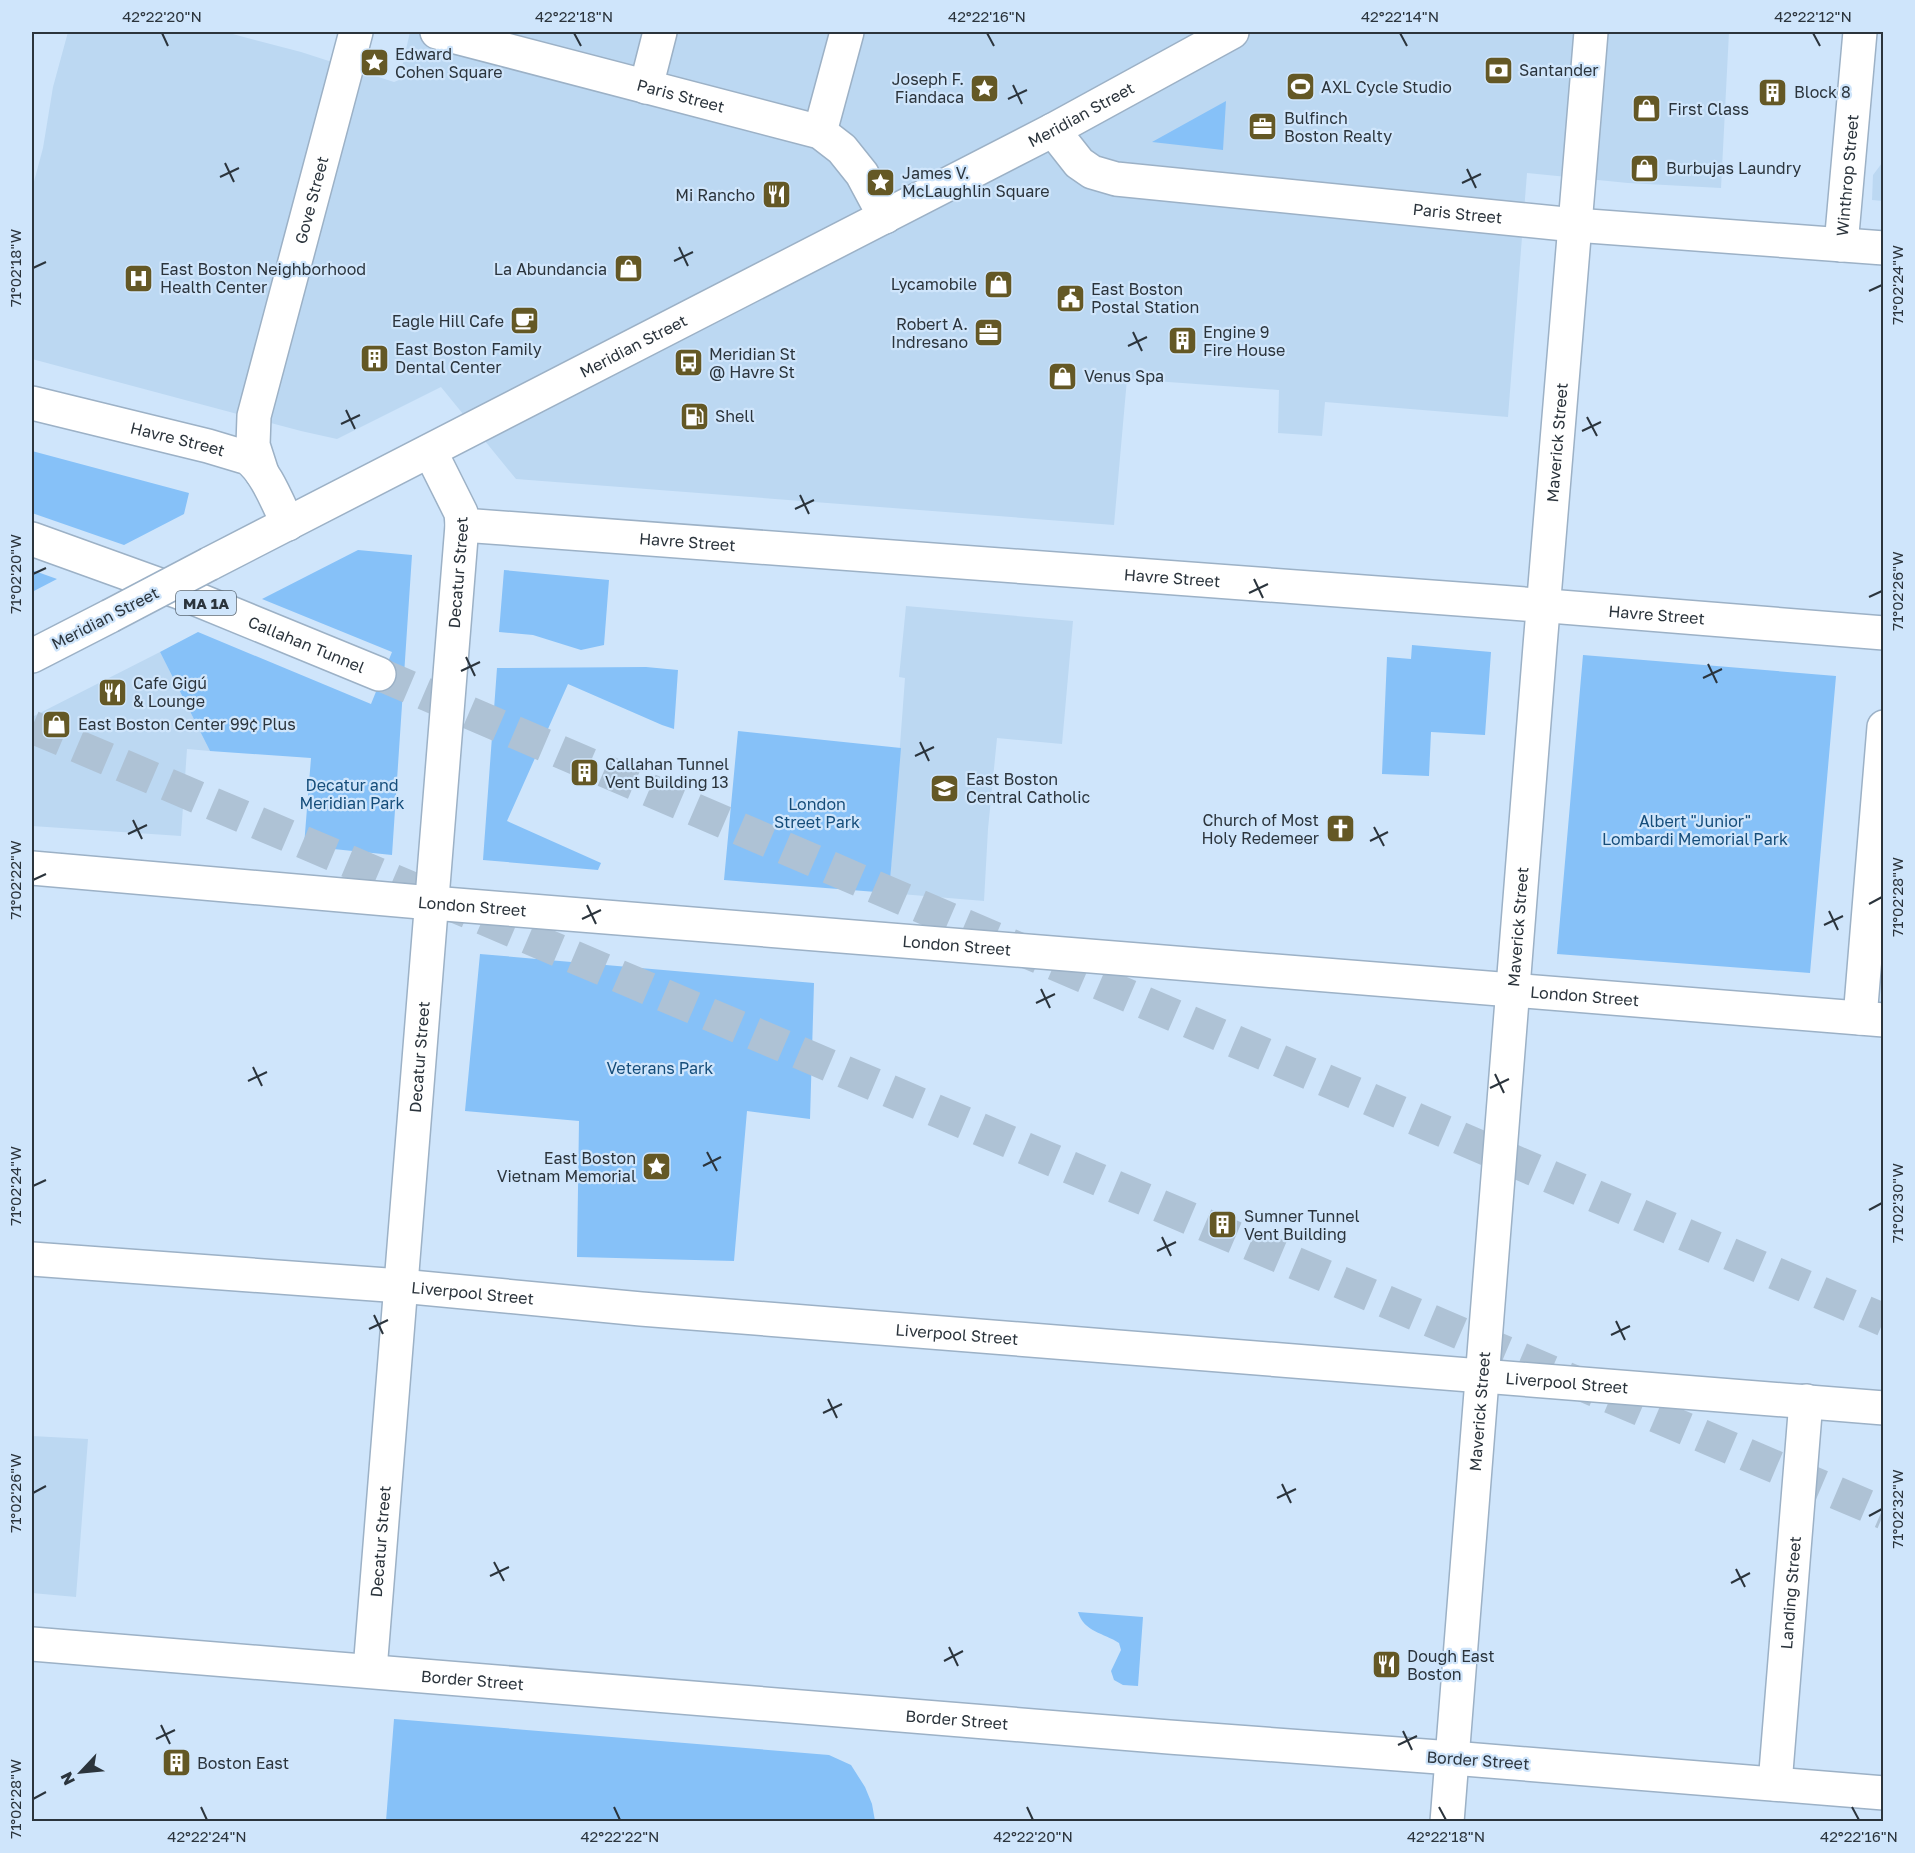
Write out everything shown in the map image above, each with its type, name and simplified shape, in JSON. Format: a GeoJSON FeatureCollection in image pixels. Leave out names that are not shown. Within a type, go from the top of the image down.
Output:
{"type":"FeatureCollection","features":[{"type":"Feature","properties":{"kind":"main road","name":"Gove Street"},"geometry":{"type":"LineString","coordinates":[[262,473],[253,445],[254,416],[356,32]]}},
{"type":"Feature","properties":{"kind":"main road","name":"Paris Street"},"geometry":{"type":"LineString","coordinates":[[437,32],[820,132],[842,148],[862,174],[885,217]]}},
{"type":"Feature","properties":{"kind":"main road"},"geometry":{"type":"LineString","coordinates":[[646,87],[660,32]]}},
{"type":"Feature","properties":{"kind":"main road"},"geometry":{"type":"LineString","coordinates":[[820,132],[847,32]]}},
{"type":"Feature","properties":{"kind":"main road","name":"Meridian Street"},"geometry":{"type":"LineString","coordinates":[[32,656],[1053,130],[1232,32]]}},
{"type":"Feature","properties":{"kind":"main road","name":"Maverick Street"},"geometry":{"type":"LineString","coordinates":[[1447,1821],[1543,605],[1591,32]]}},
{"type":"Feature","properties":{"kind":"main road","name":"Winthrop Street"},"geometry":{"type":"LineString","coordinates":[[1841,245],[1860,32]]}},
{"type":"Feature","properties":{"kind":"main road","name":"Paris Street"},"geometry":{"type":"LineString","coordinates":[[1053,130],[1079,163],[1092,172],[1116,179],[1575,225],[1884,248]]}},
{"type":"Feature","properties":{"kind":"main road","name":"Havre Street"},"geometry":{"type":"LineString","coordinates":[[32,403],[235,453],[254,462],[288,524]]}},
{"type":"Feature","properties":{"kind":"main road","name":"Decatur Street"},"geometry":{"type":"LineString","coordinates":[[370,1670],[462,525],[461,513],[430,451]]}},
{"type":"Feature","properties":{"kind":"main road","name":"Havre Street"},"geometry":{"type":"LineString","coordinates":[[462,525],[1543,605],[1884,633]]}},
{"type":"Feature","properties":{"kind":"main road","name":"Callahan Tunnel"},"geometry":{"type":"LineString","coordinates":[[32,539],[179,592],[379,674]]}},
{"type":"Feature","properties":{"kind":"main road"},"geometry":{"type":"LineString","coordinates":[[1872,1019],[1884,727]]}},
{"type":"Feature","properties":{"kind":"main road","name":"London Street"},"geometry":{"type":"LineString","coordinates":[[32,868],[432,903],[1872,1019]]}},
{"type":"Feature","properties":{"kind":"main road","name":"Liverpool Street"},"geometry":{"type":"LineString","coordinates":[[32,1259],[1884,1408]]}},
{"type":"Feature","properties":{"kind":"main road","name":"Landing Street"},"geometry":{"type":"LineString","coordinates":[[1775,1784],[1806,1401]]}},
{"type":"Feature","properties":{"kind":"main road","name":"Border Street"},"geometry":{"type":"LineString","coordinates":[[32,1644],[1884,1793]]}},
{"type":"Feature","properties":{"kind":"shaded area"},"geometry":{"type":"Polygon","coordinates":[[[68,32],[225,32],[301,52],[394,82],[399,80],[410,32],[1729,32],[1721,188],[1628,183],[1527,173],[1508,417],[1325,402],[1322,436],[1278,433],[1279,390],[1127,379],[1114,525],[516,479],[441,387],[337,439],[32,359],[32,189],[43,148],[53,87],[68,32]]]}},
{"type":"Feature","properties":{"kind":"shaded area"},"geometry":{"type":"Polygon","coordinates":[[[1883,141],[1883,201],[1872,200],[1873,175],[1882,163],[1883,141]]]}},
{"type":"Feature","properties":{"kind":"shaded area","name":"East Boston Central Catholic"},"geometry":{"type":"Polygon","coordinates":[[[906,606],[1073,621],[1062,744],[997,738],[984,901],[889,893],[905,678],[899,677],[906,606]]]}},
{"type":"Feature","properties":{"kind":"shaded area"},"geometry":{"type":"Polygon","coordinates":[[[160,652],[210,751],[187,749],[181,836],[32,826],[32,717],[160,652]]]}},
{"type":"Feature","properties":{"kind":"shaded area"},"geometry":{"type":"Polygon","coordinates":[[[32,1436],[88,1439],[76,1597],[32,1593],[32,1436]]]}},
{"type":"Feature","properties":{"kind":"green space"},"geometry":{"type":"Polygon","coordinates":[[[1226,101],[1223,150],[1152,142],[1226,101]]]}},
{"type":"Feature","properties":{"kind":"green space"},"geometry":{"type":"Polygon","coordinates":[[[32,451],[189,493],[184,514],[124,545],[32,513],[32,451]]]}},
{"type":"Feature","properties":{"kind":"green space","name":"Decatur and Meridian Park"},"geometry":{"type":"Polygon","coordinates":[[[358,550],[412,555],[392,855],[304,846],[311,758],[210,751],[160,652],[198,632],[371,704],[392,652],[262,599],[358,550]]]}},
{"type":"Feature","properties":{"kind":"green space"},"geometry":{"type":"Polygon","coordinates":[[[32,570],[57,579],[32,592],[32,570]]]}},
{"type":"Feature","properties":{"kind":"green space"},"geometry":{"type":"Polygon","coordinates":[[[504,570],[609,580],[604,645],[581,650],[533,635],[499,632],[504,570]]]}},
{"type":"Feature","properties":{"kind":"green space"},"geometry":{"type":"Polygon","coordinates":[[[1412,645],[1491,652],[1485,735],[1431,732],[1429,776],[1382,774],[1387,657],[1411,659],[1412,645]]]}},
{"type":"Feature","properties":{"kind":"green space","name":"Albert \"Junior\" Lombardi Memorial Park"},"geometry":{"type":"Polygon","coordinates":[[[1583,655],[1836,676],[1810,973],[1557,954],[1583,655]]]}},
{"type":"Feature","properties":{"kind":"green space"},"geometry":{"type":"Polygon","coordinates":[[[646,667],[678,670],[674,729],[568,684],[507,821],[601,863],[598,870],[483,860],[497,668],[646,667]]]}},
{"type":"Feature","properties":{"kind":"green space","name":"London Street Park"},"geometry":{"type":"Polygon","coordinates":[[[738,731],[901,748],[889,893],[724,880],[738,731]]]}},
{"type":"Feature","properties":{"kind":"green space","name":"Veterans Park"},"geometry":{"type":"Polygon","coordinates":[[[480,954],[814,983],[810,1119],[747,1111],[734,1261],[577,1257],[579,1121],[465,1111],[480,954]]]}},
{"type":"Feature","properties":{"kind":"green space"},"geometry":{"type":"Polygon","coordinates":[[[1078,1612],[1143,1617],[1138,1686],[1123,1685],[1114,1680],[1111,1671],[1121,1650],[1119,1643],[1090,1628],[1078,1612]]]}},
{"type":"Feature","properties":{"kind":"green space"},"geometry":{"type":"Polygon","coordinates":[[[394,1719],[829,1755],[851,1765],[865,1787],[872,1804],[875,1821],[386,1821],[394,1719]]]}},
{"type":"Feature","properties":{"kind":"tunnel"},"geometry":{"type":"LineString","coordinates":[[379,674],[1884,1320]]}},
{"type":"Feature","properties":{"kind":"tunnel"},"geometry":{"type":"LineString","coordinates":[[32,727],[1884,1513]]}},
{"type":"Feature","properties":{"kind":"place","name":"Edward Cohen Square"},"geometry":{"type":"Point","coordinates":[374,63]}},
{"type":"Feature","properties":{"kind":"place","name":"Santander"},"geometry":{"type":"Point","coordinates":[1498,70]}},
{"type":"Feature","properties":{"kind":"place","name":"AXL Cycle Studio"},"geometry":{"type":"Point","coordinates":[1300,87]}},
{"type":"Feature","properties":{"kind":"place","name":"Joseph F. Fiandaca"},"geometry":{"type":"Point","coordinates":[985,88]}},
{"type":"Feature","properties":{"kind":"place","name":"Block 8"},"geometry":{"type":"Point","coordinates":[1773,92]}},
{"type":"Feature","properties":{"kind":"place","name":"First Class"},"geometry":{"type":"Point","coordinates":[1647,109]}},
{"type":"Feature","properties":{"kind":"place","name":"Bulfinch Boston Realty"},"geometry":{"type":"Point","coordinates":[1263,127]}},
{"type":"Feature","properties":{"kind":"place","name":"Burbujas Laundry"},"geometry":{"type":"Point","coordinates":[1645,168]}},
{"type":"Feature","properties":{"kind":"place","name":"James V. McLaughlin Square"},"geometry":{"type":"Point","coordinates":[881,182]}},
{"type":"Feature","properties":{"kind":"place","name":"Mi Rancho"},"geometry":{"type":"Point","coordinates":[776,195]}},
{"type":"Feature","properties":{"kind":"place","name":"La Abundancia"},"geometry":{"type":"Point","coordinates":[628,269]}},
{"type":"Feature","properties":{"kind":"place","name":"East Boston Neighborhood Health Center"},"geometry":{"type":"Point","coordinates":[139,278]}},
{"type":"Feature","properties":{"kind":"place","name":"Lycamobile"},"geometry":{"type":"Point","coordinates":[998,284]}},
{"type":"Feature","properties":{"kind":"place","name":"East Boston Postal Station"},"geometry":{"type":"Point","coordinates":[1070,298]}},
{"type":"Feature","properties":{"kind":"place","name":"Eagle Hill Cafe"},"geometry":{"type":"Point","coordinates":[525,321]}},
{"type":"Feature","properties":{"kind":"place","name":"Robert A. Indresano"},"geometry":{"type":"Point","coordinates":[989,333]}},
{"type":"Feature","properties":{"kind":"place","name":"Engine 9 Fire House"},"geometry":{"type":"Point","coordinates":[1182,341]}},
{"type":"Feature","properties":{"kind":"place","name":"East Boston Family Dental Center"},"geometry":{"type":"Point","coordinates":[374,358]}},
{"type":"Feature","properties":{"kind":"place","name":"Meridian St @ Havre St"},"geometry":{"type":"Point","coordinates":[688,363]}},
{"type":"Feature","properties":{"kind":"place","name":"Venus Spa"},"geometry":{"type":"Point","coordinates":[1063,376]}},
{"type":"Feature","properties":{"kind":"place","name":"Shell"},"geometry":{"type":"Point","coordinates":[694,416]}},
{"type":"Feature","properties":{"kind":"place","name":"Cafe Gigú & Lounge"},"geometry":{"type":"Point","coordinates":[112,692]}},
{"type":"Feature","properties":{"kind":"place","name":"East Boston Center 99¢ Plus"},"geometry":{"type":"Point","coordinates":[57,724]}},
{"type":"Feature","properties":{"kind":"place","name":"Callahan Tunnel Vent Building 13"},"geometry":{"type":"Point","coordinates":[584,773]}},
{"type":"Feature","properties":{"kind":"place","name":"East Boston Central Catholic"},"geometry":{"type":"Point","coordinates":[945,788]}},
{"type":"Feature","properties":{"kind":"place","name":"Church of Most Holy Redemeer"},"geometry":{"type":"Point","coordinates":[1340,829]}},
{"type":"Feature","properties":{"kind":"place","name":"East Boston Vietnam Memorial"},"geometry":{"type":"Point","coordinates":[657,1167]}},
{"type":"Feature","properties":{"kind":"place","name":"Sumner Tunnel Vent Building"},"geometry":{"type":"Point","coordinates":[1223,1225]}},
{"type":"Feature","properties":{"kind":"place","name":"Dough East Boston"},"geometry":{"type":"Point","coordinates":[1386,1665]}},
{"type":"Feature","properties":{"kind":"place","name":"Boston East"},"geometry":{"type":"Point","coordinates":[176,1763]}}]}
